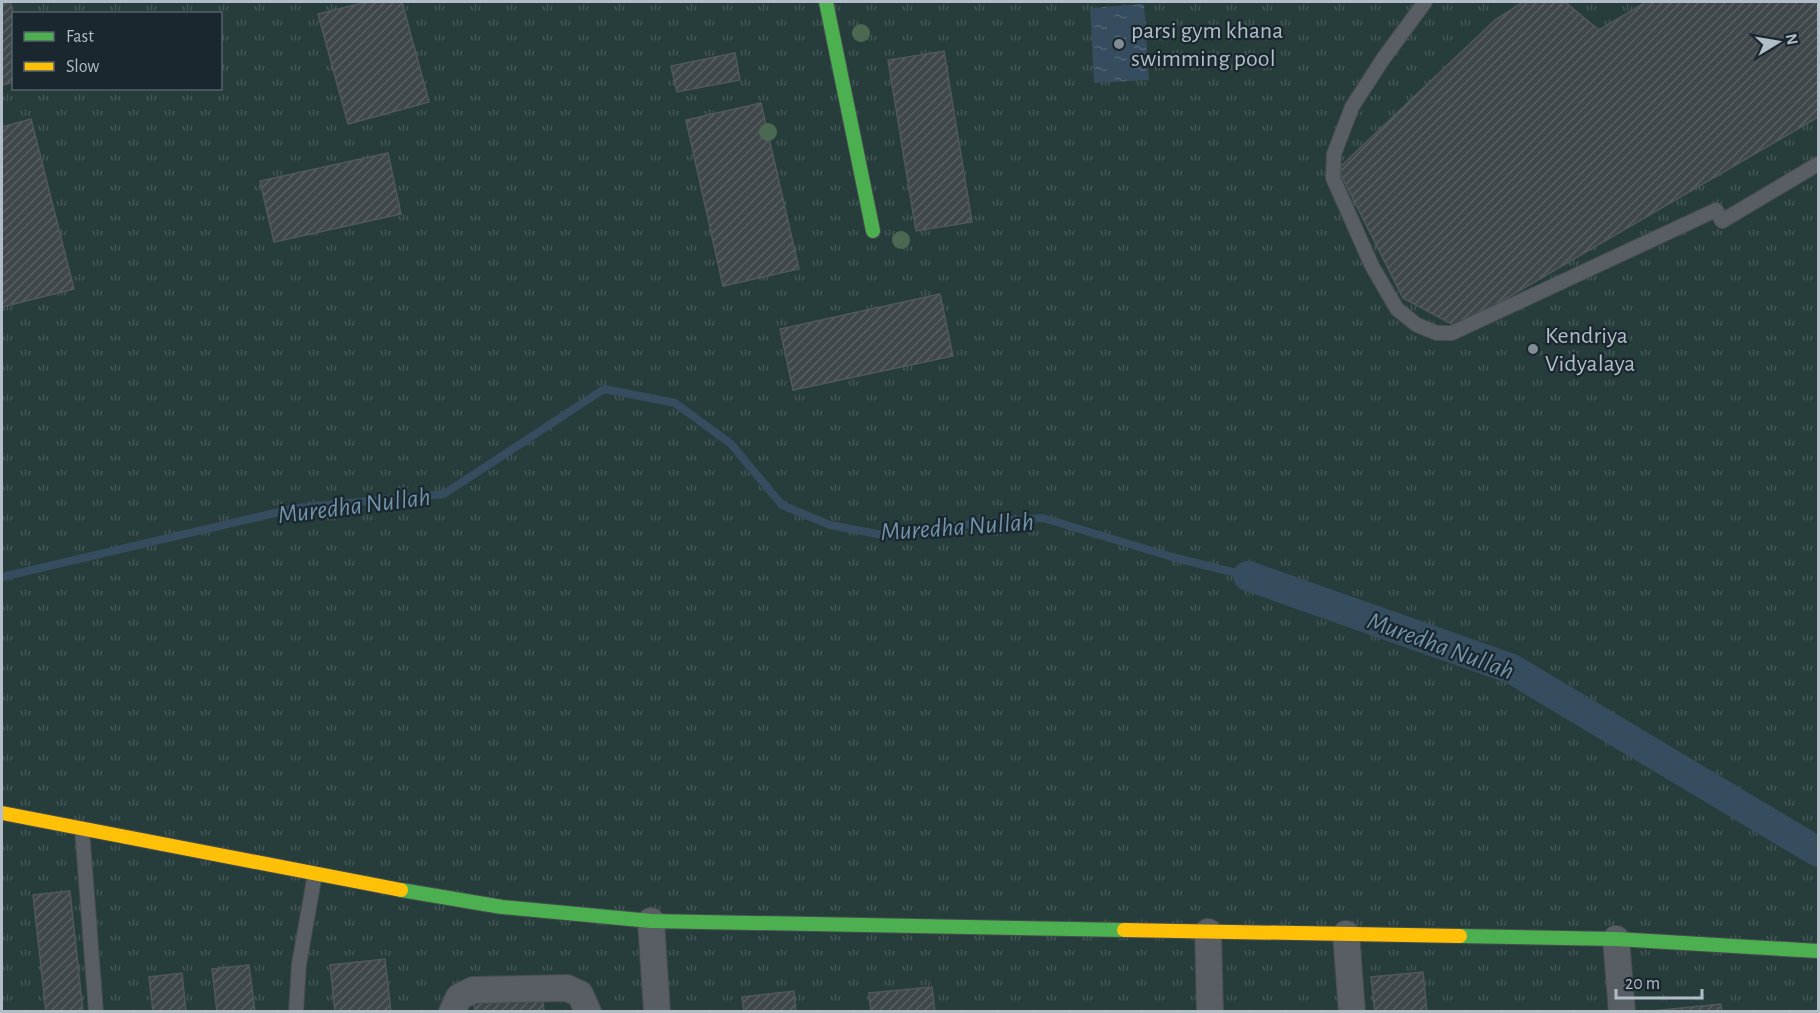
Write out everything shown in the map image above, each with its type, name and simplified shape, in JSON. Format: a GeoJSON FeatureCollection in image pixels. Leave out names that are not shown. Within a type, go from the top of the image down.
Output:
{"type":"FeatureCollection","features":[{"type":"Feature","properties":{"kind":"street"},"geometry":{"type":"LineString","coordinates":[[826,2],[873,231]]}},
{"type":"Feature","properties":{"kind":"street"},"geometry":{"type":"LineString","coordinates":[[2,813],[430,896],[502,907],[651,921],[1616,939],[1818,951]]}},
{"type":"Feature","properties":{"kind":"street"},"geometry":{"type":"LineString","coordinates":[[651,921],[657,1011]]}},
{"type":"Feature","properties":{"kind":"street"},"geometry":{"type":"LineString","coordinates":[[1208,932],[1210,1011]]}},
{"type":"Feature","properties":{"kind":"street"},"geometry":{"type":"LineString","coordinates":[[1346,934],[1352,1011]]}},
{"type":"Feature","properties":{"kind":"street"},"geometry":{"type":"LineString","coordinates":[[1616,939],[1622,1011]]}},
{"type":"Feature","properties":{"kind":"street"},"geometry":{"type":"LineString","coordinates":[[452,1011],[459,997],[473,990],[567,988],[580,994],[588,1011]]}},
{"type":"Feature","properties":{"kind":"lane"},"geometry":{"type":"LineString","coordinates":[[1425,2],[1383,58],[1352,107],[1334,154],[1332,178],[1372,266],[1397,309],[1417,325],[1437,333],[1452,333],[1716,210],[1722,221],[1818,164]]}},
{"type":"Feature","properties":{"kind":"lane"},"geometry":{"type":"LineString","coordinates":[[81,829],[96,1011]]}},
{"type":"Feature","properties":{"kind":"lane"},"geometry":{"type":"LineString","coordinates":[[296,1011],[298,964],[315,873]]}},
{"type":"Feature","properties":{"kind":"green space"},"geometry":{"type":"Polygon","coordinates":[[[2,2],[1818,2],[1818,1011],[2,1012],[2,2]]]}},
{"type":"Feature","properties":{"kind":"water","name":"parsi gym khana swimming pool"},"geometry":{"type":"Polygon","coordinates":[[[1144,4],[1149,80],[1094,83],[1090,8],[1144,4]]]}},
{"type":"Feature","properties":{"kind":"building"},"geometry":{"type":"Polygon","coordinates":[[[2,2],[10,2],[13,12],[12,82],[2,85],[2,2]]]}},
{"type":"Feature","properties":{"kind":"building"},"geometry":{"type":"Polygon","coordinates":[[[366,2],[402,2],[429,102],[348,124],[318,14],[366,2]]]}},
{"type":"Feature","properties":{"kind":"building"},"geometry":{"type":"Polygon","coordinates":[[[1523,2],[1565,2],[1599,30],[1646,2],[1818,2],[1818,117],[1457,327],[1403,298],[1338,169],[1495,20],[1523,2]]]}},
{"type":"Feature","properties":{"kind":"building"},"geometry":{"type":"Polygon","coordinates":[[[944,51],[972,222],[916,231],[888,60],[944,51]]]}},
{"type":"Feature","properties":{"kind":"building"},"geometry":{"type":"Polygon","coordinates":[[[735,53],[740,80],[677,92],[671,66],[735,53]]]}},
{"type":"Feature","properties":{"kind":"building"},"geometry":{"type":"Polygon","coordinates":[[[761,103],[799,269],[723,286],[686,120],[761,103]]]}},
{"type":"Feature","properties":{"kind":"building"},"geometry":{"type":"Polygon","coordinates":[[[31,119],[74,289],[2,307],[2,127],[31,119]]]}},
{"type":"Feature","properties":{"kind":"building"},"geometry":{"type":"Polygon","coordinates":[[[388,153],[401,214],[274,242],[260,181],[388,153]]]}},
{"type":"Feature","properties":{"kind":"building"},"geometry":{"type":"Polygon","coordinates":[[[940,294],[953,356],[793,390],[780,329],[940,294]]]}},
{"type":"Feature","properties":{"kind":"building"},"geometry":{"type":"Polygon","coordinates":[[[70,891],[83,1012],[46,1012],[33,895],[70,891]]]}},
{"type":"Feature","properties":{"kind":"building"},"geometry":{"type":"Polygon","coordinates":[[[385,959],[391,1012],[335,1012],[330,965],[385,959]]]}},
{"type":"Feature","properties":{"kind":"building"},"geometry":{"type":"Polygon","coordinates":[[[249,965],[255,1012],[217,1012],[212,969],[249,965]]]}},
{"type":"Feature","properties":{"kind":"building"},"geometry":{"type":"Polygon","coordinates":[[[1423,972],[1427,1012],[1375,1012],[1371,977],[1423,972]]]}},
{"type":"Feature","properties":{"kind":"building"},"geometry":{"type":"Polygon","coordinates":[[[182,973],[186,1012],[153,1012],[149,977],[182,973]]]}},
{"type":"Feature","properties":{"kind":"building"},"geometry":{"type":"Polygon","coordinates":[[[932,987],[935,1012],[871,1012],[869,993],[932,987]]]}},
{"type":"Feature","properties":{"kind":"building"},"geometry":{"type":"Polygon","coordinates":[[[794,991],[796,1012],[744,1012],[742,997],[794,991]]]}},
{"type":"Feature","properties":{"kind":"building"},"geometry":{"type":"Polygon","coordinates":[[[543,999],[544,1012],[475,1012],[474,1002],[543,999]]]}},
{"type":"Feature","properties":{"kind":"building"},"geometry":{"type":"Polygon","coordinates":[[[1721,1004],[1722,1012],[1651,1011],[1721,1004]]]}},
{"type":"Feature","properties":{"kind":"waterway","name":"Muredha Nullah"},"geometry":{"type":"LineString","coordinates":[[2,577],[296,508],[444,494],[604,389],[675,403],[731,444],[782,505],[830,525],[888,536],[978,523],[1043,518],[1172,557],[1248,576]]}},
{"type":"Feature","properties":{"kind":"waterway","name":"Muredha Nullah"},"geometry":{"type":"LineString","coordinates":[[1248,576],[1512,669],[1818,852]]}},
{"type":"Feature","properties":{"kind":"traffic: fast"},"geometry":{"type":"LineString","coordinates":[[826,2],[873,231]]}},
{"type":"Feature","properties":{"kind":"traffic: fast"},"geometry":{"type":"LineString","coordinates":[[401,890],[502,907],[651,921],[1124,930]]}},
{"type":"Feature","properties":{"kind":"traffic: fast"},"geometry":{"type":"LineString","coordinates":[[1460,936],[1616,939],[1818,951]]}},
{"type":"Feature","properties":{"kind":"traffic: slow"},"geometry":{"type":"LineString","coordinates":[[2,813],[401,890]]}},
{"type":"Feature","properties":{"kind":"traffic: slow"},"geometry":{"type":"LineString","coordinates":[[1124,930],[1460,936]]}},
{"type":"Feature","properties":{"kind":"place","name":"parsi gym khana swimming pool"},"geometry":{"type":"Point","coordinates":[1119,44]}},
{"type":"Feature","properties":{"kind":"place","name":"Kendriya Vidyalaya"},"geometry":{"type":"Point","coordinates":[1533,349]}}]}
